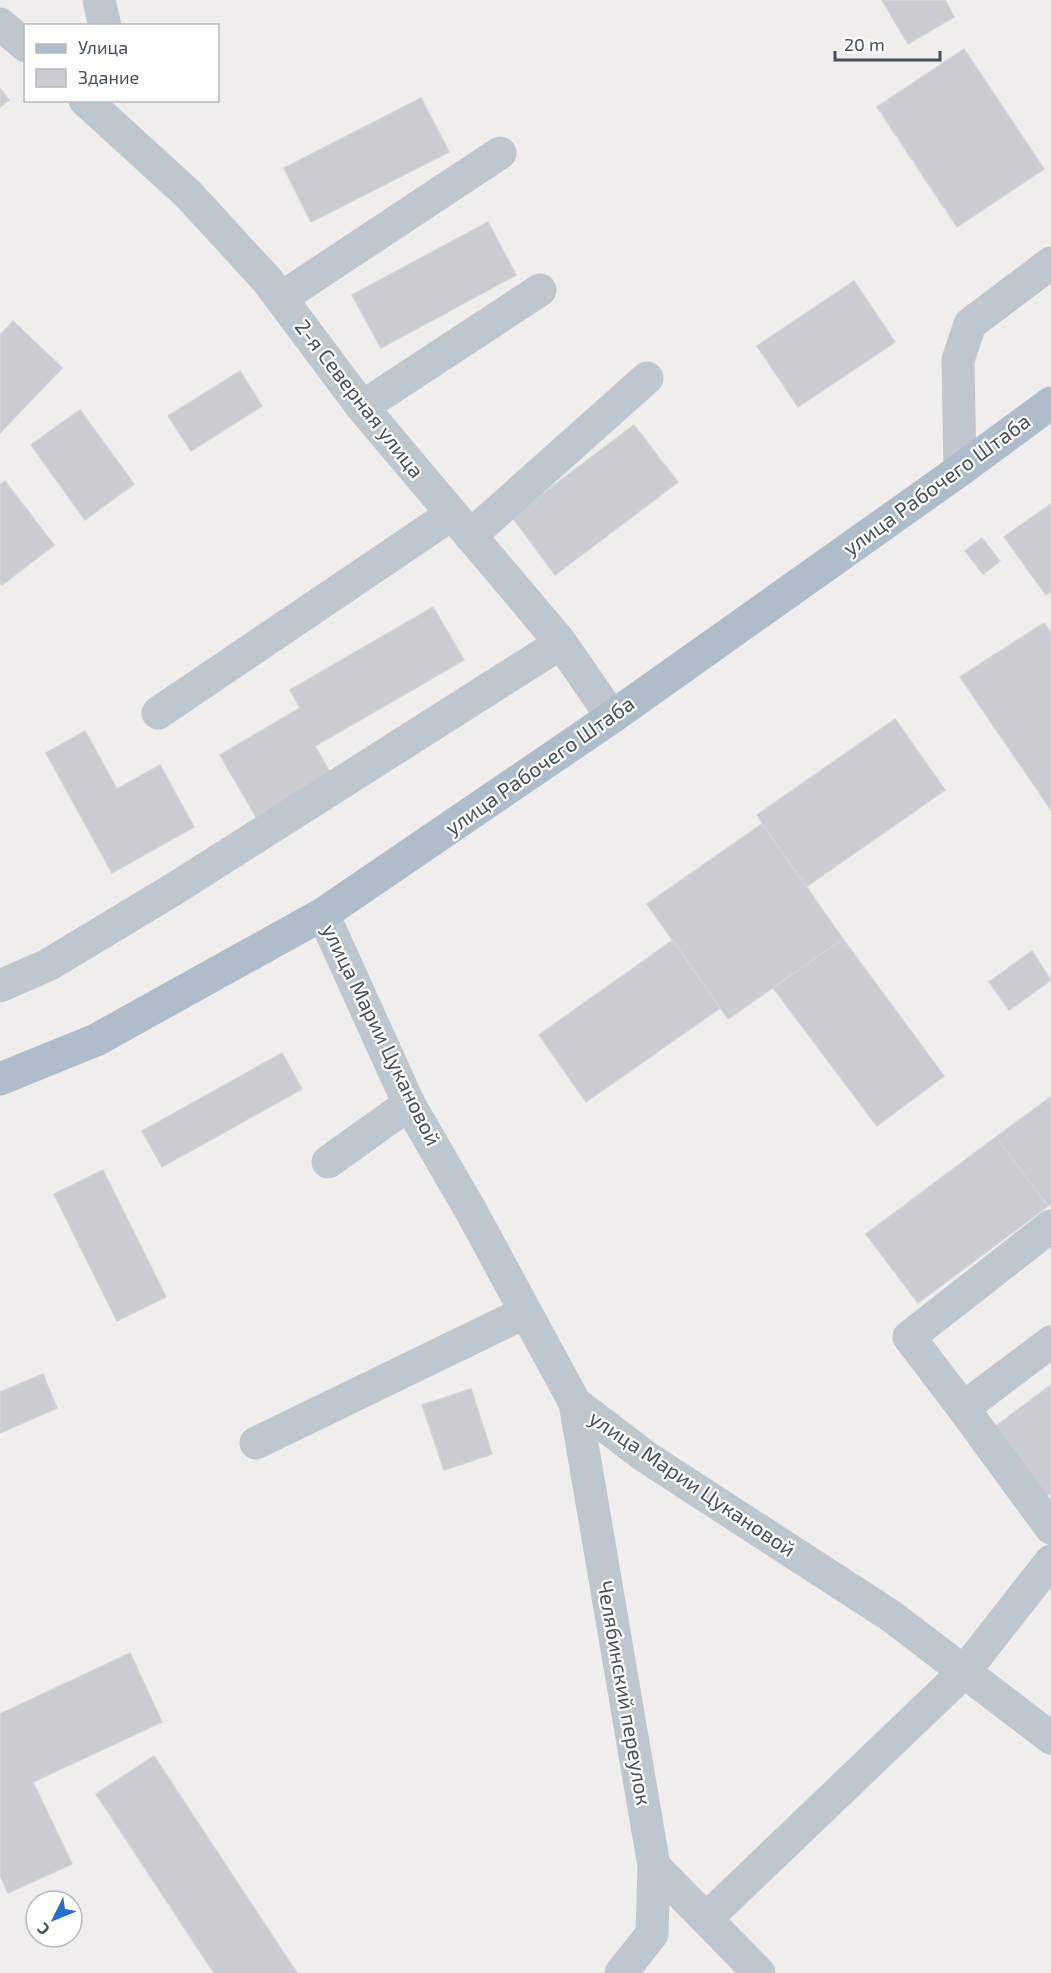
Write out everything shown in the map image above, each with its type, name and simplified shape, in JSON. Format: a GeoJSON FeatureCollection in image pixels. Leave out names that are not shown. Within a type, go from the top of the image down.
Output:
{"type":"FeatureCollection","features":[{"type":"Feature","properties":{"kind":"main road","name":"улица Рабочего Штаба"},"geometry":{"type":"LineString","coordinates":[[0,1079],[96,1040],[323,914],[612,717],[1051,404]]}},
{"type":"Feature","properties":{"kind":"street"},"geometry":{"type":"LineString","coordinates":[[99,0],[105,24]]}},
{"type":"Feature","properties":{"kind":"street"},"geometry":{"type":"LineString","coordinates":[[0,24],[24,44]]}},
{"type":"Feature","properties":{"kind":"street","name":"2-я Северная улица"},"geometry":{"type":"LineString","coordinates":[[88,102],[188,194],[267,280],[362,407],[561,643],[612,717]]}},
{"type":"Feature","properties":{"kind":"street"},"geometry":{"type":"LineString","coordinates":[[117,102],[121,133]]}},
{"type":"Feature","properties":{"kind":"street"},"geometry":{"type":"LineString","coordinates":[[280,298],[500,153]]}},
{"type":"Feature","properties":{"kind":"street"},"geometry":{"type":"LineString","coordinates":[[960,470],[958,360],[970,324],[1051,263]]}},
{"type":"Feature","properties":{"kind":"street"},"geometry":{"type":"LineString","coordinates":[[362,407],[540,290]]}},
{"type":"Feature","properties":{"kind":"street"},"geometry":{"type":"LineString","coordinates":[[158,713],[461,525],[647,378]]}},
{"type":"Feature","properties":{"kind":"street"},"geometry":{"type":"LineString","coordinates":[[0,986],[48,965],[174,889],[561,643]]}},
{"type":"Feature","properties":{"kind":"street","name":"улица Марии Цукановой"},"geometry":{"type":"LineString","coordinates":[[323,914],[409,1104],[471,1211],[575,1403],[646,1458],[891,1616],[1051,1738]]}},
{"type":"Feature","properties":{"kind":"street"},"geometry":{"type":"LineString","coordinates":[[328,1162],[409,1104]]}},
{"type":"Feature","properties":{"kind":"street"},"geometry":{"type":"LineString","coordinates":[[1051,1226],[909,1336],[1051,1528]]}},
{"type":"Feature","properties":{"kind":"street"},"geometry":{"type":"LineString","coordinates":[[256,1443],[526,1312]]}},
{"type":"Feature","properties":{"kind":"street"},"geometry":{"type":"LineString","coordinates":[[963,1408],[1051,1342]]}},
{"type":"Feature","properties":{"kind":"street","name":"Челябинский переулок"},"geometry":{"type":"LineString","coordinates":[[575,1403],[654,1866],[652,1934],[621,1973]]}},
{"type":"Feature","properties":{"kind":"street"},"geometry":{"type":"LineString","coordinates":[[706,1919],[964,1672],[1051,1561]]}},
{"type":"Feature","properties":{"kind":"street"},"geometry":{"type":"LineString","coordinates":[[654,1866],[759,1973]]}},
{"type":"Feature","properties":{"kind":"building"},"geometry":{"type":"Polygon","coordinates":[[[882,0],[945,0],[954,17],[908,44],[882,0]]]}},
{"type":"Feature","properties":{"kind":"building"},"geometry":{"type":"Polygon","coordinates":[[[964,49],[1044,169],[957,227],[877,107],[964,49]]]}},
{"type":"Feature","properties":{"kind":"building"},"geometry":{"type":"Polygon","coordinates":[[[0,89],[9,100],[0,107],[0,89]]]}},
{"type":"Feature","properties":{"kind":"building"},"geometry":{"type":"Polygon","coordinates":[[[421,98],[449,152],[311,222],[284,168],[421,98]]]}},
{"type":"Feature","properties":{"kind":"building"},"geometry":{"type":"Polygon","coordinates":[[[488,222],[516,275],[381,348],[352,295],[488,222]]]}},
{"type":"Feature","properties":{"kind":"building"},"geometry":{"type":"Polygon","coordinates":[[[854,281],[895,342],[798,407],[757,346],[854,281]]]}},
{"type":"Feature","properties":{"kind":"building"},"geometry":{"type":"Polygon","coordinates":[[[13,321],[62,368],[0,433],[0,335],[13,321]]]}},
{"type":"Feature","properties":{"kind":"building"},"geometry":{"type":"Polygon","coordinates":[[[240,371],[262,406],[191,451],[168,416],[240,371]]]}},
{"type":"Feature","properties":{"kind":"building"},"geometry":{"type":"Polygon","coordinates":[[[80,410],[134,484],[85,520],[31,445],[80,410]]]}},
{"type":"Feature","properties":{"kind":"building"},"geometry":{"type":"Polygon","coordinates":[[[634,425],[678,482],[555,575],[512,517],[634,425]]]}},
{"type":"Feature","properties":{"kind":"building"},"geometry":{"type":"Polygon","coordinates":[[[5,481],[54,545],[2,585],[0,583],[0,485],[5,481]]]}},
{"type":"Feature","properties":{"kind":"building"},"geometry":{"type":"Polygon","coordinates":[[[1051,504],[1051,591],[1046,595],[1004,537],[1051,504]]]}},
{"type":"Feature","properties":{"kind":"building"},"geometry":{"type":"Polygon","coordinates":[[[982,538],[1000,561],[983,574],[965,551],[982,538]]]}},
{"type":"Feature","properties":{"kind":"building"},"geometry":{"type":"Polygon","coordinates":[[[433,607],[464,660],[315,746],[331,774],[256,817],[220,755],[300,708],[290,690],[433,607]]]}},
{"type":"Feature","properties":{"kind":"building"},"geometry":{"type":"Polygon","coordinates":[[[1044,623],[1051,633],[1051,810],[960,677],[1044,623]]]}},
{"type":"Feature","properties":{"kind":"building"},"geometry":{"type":"Polygon","coordinates":[[[895,719],[945,790],[806,887],[757,815],[895,719]]]}},
{"type":"Feature","properties":{"kind":"building"},"geometry":{"type":"Polygon","coordinates":[[[85,731],[117,789],[160,765],[194,827],[112,873],[46,753],[85,731]]]}},
{"type":"Feature","properties":{"kind":"building"},"geometry":{"type":"Polygon","coordinates":[[[762,824],[843,939],[728,1019],[647,904],[762,824]]]}},
{"type":"Feature","properties":{"kind":"building"},"geometry":{"type":"Polygon","coordinates":[[[843,939],[944,1076],[877,1126],[773,988],[843,939]]]}},
{"type":"Feature","properties":{"kind":"building"},"geometry":{"type":"Polygon","coordinates":[[[673,940],[720,1008],[586,1102],[539,1035],[673,940]]]}},
{"type":"Feature","properties":{"kind":"building"},"geometry":{"type":"Polygon","coordinates":[[[1032,951],[1051,980],[1009,1010],[989,982],[1032,951]]]}},
{"type":"Feature","properties":{"kind":"building"},"geometry":{"type":"Polygon","coordinates":[[[282,1053],[302,1089],[162,1167],[142,1131],[282,1053]]]}},
{"type":"Feature","properties":{"kind":"building"},"geometry":{"type":"Polygon","coordinates":[[[1051,1097],[1051,1204],[1048,1206],[996,1137],[1051,1097]]]}},
{"type":"Feature","properties":{"kind":"building"},"geometry":{"type":"Polygon","coordinates":[[[996,1137],[1048,1206],[918,1303],[866,1234],[996,1137]]]}},
{"type":"Feature","properties":{"kind":"building"},"geometry":{"type":"Polygon","coordinates":[[[103,1170],[166,1297],[117,1321],[54,1194],[103,1170]]]}},
{"type":"Feature","properties":{"kind":"building"},"geometry":{"type":"Polygon","coordinates":[[[43,1374],[57,1408],[0,1433],[0,1392],[43,1374]]]}},
{"type":"Feature","properties":{"kind":"building"},"geometry":{"type":"Polygon","coordinates":[[[1051,1385],[1051,1493],[1043,1498],[992,1429],[1051,1385]]]}},
{"type":"Feature","properties":{"kind":"building"},"geometry":{"type":"Polygon","coordinates":[[[471,1389],[492,1454],[444,1470],[422,1405],[471,1389]]]}},
{"type":"Feature","properties":{"kind":"building"},"geometry":{"type":"Polygon","coordinates":[[[130,1653],[162,1722],[33,1782],[72,1864],[8,1893],[0,1875],[0,1714],[130,1653]]]}},
{"type":"Feature","properties":{"kind":"building"},"geometry":{"type":"Polygon","coordinates":[[[154,1756],[297,1973],[214,1973],[96,1794],[154,1756]]]}}]}
